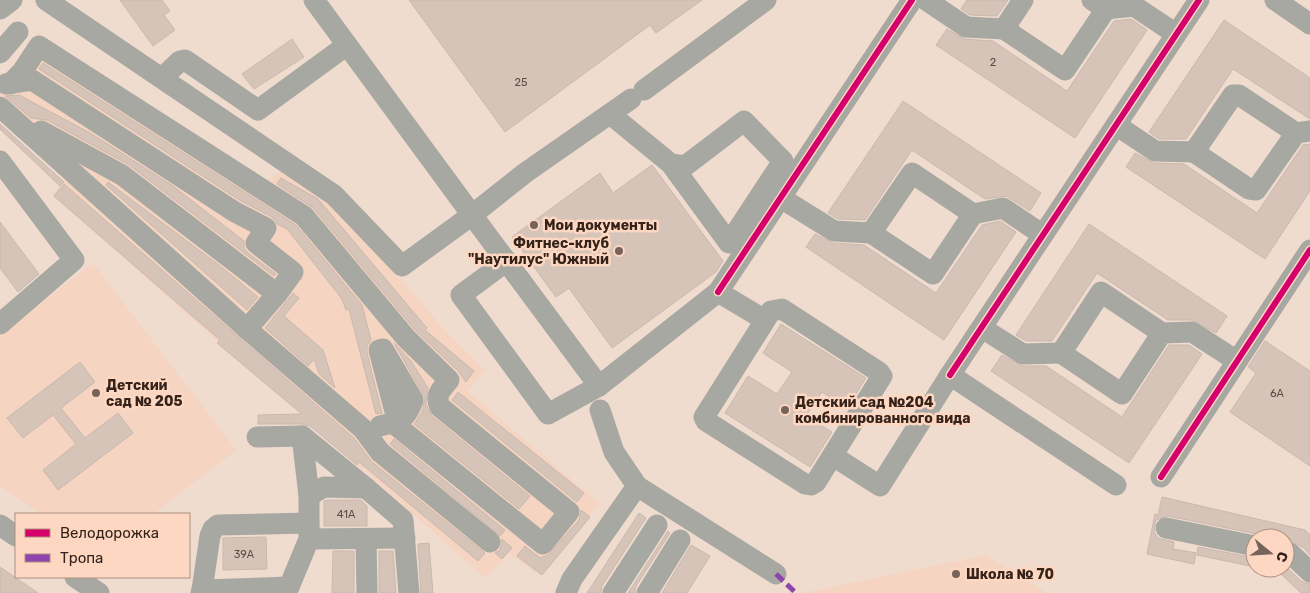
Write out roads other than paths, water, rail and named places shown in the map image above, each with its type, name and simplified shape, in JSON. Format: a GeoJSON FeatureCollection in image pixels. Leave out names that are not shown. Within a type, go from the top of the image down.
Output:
{"type":"FeatureCollection","features":[{"type":"Feature","properties":{"kind":"street"},"geometry":{"type":"LineString","coordinates":[[0,9],[12,0]]}},
{"type":"Feature","properties":{"kind":"street"},"geometry":{"type":"LineString","coordinates":[[46,0],[334,195],[402,266],[472,215],[525,173],[610,114],[766,0]]}},
{"type":"Feature","properties":{"kind":"street"},"geometry":{"type":"LineString","coordinates":[[314,0],[600,386]]}},
{"type":"Feature","properties":{"kind":"street"},"geometry":{"type":"LineString","coordinates":[[507,261],[461,295],[548,414],[600,386],[718,292],[912,0]]}},
{"type":"Feature","properties":{"kind":"street"},"geometry":{"type":"LineString","coordinates":[[926,0],[966,27],[1004,29],[1065,70],[1099,5],[1134,6],[1176,34]]}},
{"type":"Feature","properties":{"kind":"street"},"geometry":{"type":"LineString","coordinates":[[1004,29],[1023,0]]}},
{"type":"Feature","properties":{"kind":"street"},"geometry":{"type":"LineString","coordinates":[[833,456],[880,486],[950,375],[1199,0]]}},
{"type":"Feature","properties":{"kind":"street"},"geometry":{"type":"LineString","coordinates":[[1274,0],[1310,24]]}},
{"type":"Feature","properties":{"kind":"street"},"geometry":{"type":"LineString","coordinates":[[0,53],[18,32]]}},
{"type":"Feature","properties":{"kind":"street"},"geometry":{"type":"LineString","coordinates":[[162,78],[180,61],[186,60],[258,110],[347,45]]}},
{"type":"Feature","properties":{"kind":"street"},"geometry":{"type":"LineString","coordinates":[[5,84],[22,72],[39,46],[304,216],[406,338],[450,380],[438,393],[437,401],[440,408],[569,512],[543,544],[396,423],[363,429]]}},
{"type":"Feature","properties":{"kind":"street"},"geometry":{"type":"LineString","coordinates":[[5,84],[32,80],[235,212],[266,228],[256,243],[294,272],[247,329]]}},
{"type":"Feature","properties":{"kind":"street"},"geometry":{"type":"LineString","coordinates":[[1116,125],[1155,151],[1194,152],[1249,189],[1256,190],[1303,132],[1239,95],[1233,95],[1194,152]]}},
{"type":"Feature","properties":{"kind":"street"},"geometry":{"type":"LineString","coordinates":[[5,111],[122,175],[277,294]]}},
{"type":"Feature","properties":{"kind":"street"},"geometry":{"type":"LineString","coordinates":[[5,111],[247,329],[363,429],[380,452],[490,542]]}},
{"type":"Feature","properties":{"kind":"street"},"geometry":{"type":"LineString","coordinates":[[610,114],[671,164],[729,242],[783,161],[744,121],[685,166],[671,164]]}},
{"type":"Feature","properties":{"kind":"street"},"geometry":{"type":"LineString","coordinates":[[0,161],[74,260],[0,324]]}},
{"type":"Feature","properties":{"kind":"street"},"geometry":{"type":"LineString","coordinates":[[871,234],[912,173],[973,214]]}},
{"type":"Feature","properties":{"kind":"street"},"geometry":{"type":"LineString","coordinates":[[781,198],[834,231],[871,234],[932,274],[973,214],[1003,208],[1043,235]]}},
{"type":"Feature","properties":{"kind":"street"},"geometry":{"type":"LineString","coordinates":[[1161,477],[1310,252]]}},
{"type":"Feature","properties":{"kind":"street"},"geometry":{"type":"LineString","coordinates":[[718,292],[765,320]]}},
{"type":"Feature","properties":{"kind":"street"},"geometry":{"type":"LineString","coordinates":[[1061,353],[1101,292],[1162,333],[1192,332],[1237,361]]}},
{"type":"Feature","properties":{"kind":"street"},"geometry":{"type":"LineString","coordinates":[[782,309],[879,372],[882,376],[833,456],[816,482],[811,486],[706,421],[705,412],[765,320],[771,311],[782,309]]}},
{"type":"Feature","properties":{"kind":"street"},"geometry":{"type":"LineString","coordinates":[[982,328],[1023,354],[1061,353],[1122,394],[1162,333]]}},
{"type":"Feature","properties":{"kind":"street"},"geometry":{"type":"LineString","coordinates":[[950,375],[1116,485]]}},
{"type":"Feature","properties":{"kind":"street"},"geometry":{"type":"LineString","coordinates":[[600,410],[614,452],[636,486],[776,574]]}},
{"type":"Feature","properties":{"kind":"street"},"geometry":{"type":"LineString","coordinates":[[302,436],[309,496],[309,531],[289,587],[202,592],[210,536],[213,529],[218,525],[309,531],[366,540],[405,538]]}},
{"type":"Feature","properties":{"kind":"street"},"geometry":{"type":"LineString","coordinates":[[257,437],[302,436],[404,520],[409,593]]}},
{"type":"Feature","properties":{"kind":"street"},"geometry":{"type":"LineString","coordinates":[[566,593],[572,579],[636,486]]}},
{"type":"Feature","properties":{"kind":"street"},"geometry":{"type":"LineString","coordinates":[[309,496],[324,487],[366,488]]}},
{"type":"Feature","properties":{"kind":"street"},"geometry":{"type":"LineString","coordinates":[[0,525],[15,535]]}},
{"type":"Feature","properties":{"kind":"street"},"geometry":{"type":"LineString","coordinates":[[613,593],[657,525]]}},
{"type":"Feature","properties":{"kind":"street"},"geometry":{"type":"LineString","coordinates":[[1166,528],[1245,544]]}},
{"type":"Feature","properties":{"kind":"street"},"geometry":{"type":"LineString","coordinates":[[366,540],[367,593]]}},
{"type":"Feature","properties":{"kind":"street"},"geometry":{"type":"LineString","coordinates":[[647,593],[680,540]]}},
{"type":"Feature","properties":{"kind":"street"},"geometry":{"type":"LineString","coordinates":[[1295,558],[1310,572]]}},
{"type":"Feature","properties":{"kind":"street"},"geometry":{"type":"LineString","coordinates":[[76,578],[99,593]]}},
{"type":"Feature","properties":{"kind":"place","name":"Мои документы"},"geometry":{"type":"Point","coordinates":[534,225]}},
{"type":"Feature","properties":{"kind":"place","name":"Фитнес-клуб \"Наутилус\" Южный"},"geometry":{"type":"Point","coordinates":[619,251]}},
{"type":"Feature","properties":{"kind":"place","name":"Детский сад № 205"},"geometry":{"type":"Point","coordinates":[96,393]}},
{"type":"Feature","properties":{"kind":"place","name":"Детский сад №204 комбинированного вида"},"geometry":{"type":"Point","coordinates":[785,410]}},
{"type":"Feature","properties":{"kind":"place","name":"Школа № 70"},"geometry":{"type":"Point","coordinates":[956,574]}}]}
